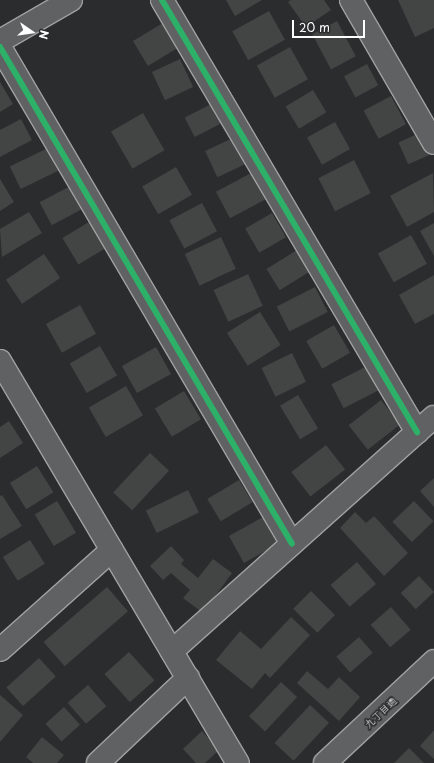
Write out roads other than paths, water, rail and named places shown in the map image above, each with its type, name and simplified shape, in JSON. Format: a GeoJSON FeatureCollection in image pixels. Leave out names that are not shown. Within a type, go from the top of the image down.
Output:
{"type":"FeatureCollection","features":[{"type":"Feature","properties":{"kind":"street"},"geometry":{"type":"LineString","coordinates":[[0,41],[72,0]]}},
{"type":"Feature","properties":{"kind":"street"},"geometry":{"type":"LineString","coordinates":[[162,0],[417,432]]}},
{"type":"Feature","properties":{"kind":"street"},"geometry":{"type":"LineString","coordinates":[[351,0],[434,143]]}},
{"type":"Feature","properties":{"kind":"street"},"geometry":{"type":"LineString","coordinates":[[0,46],[292,544]]}},
{"type":"Feature","properties":{"kind":"street"},"geometry":{"type":"LineString","coordinates":[[0,361],[238,763]]}},
{"type":"Feature","properties":{"kind":"street"},"geometry":{"type":"LineString","coordinates":[[172,651],[434,417]]}},
{"type":"Feature","properties":{"kind":"street"},"geometry":{"type":"LineString","coordinates":[[3,638],[112,550]]}},
{"type":"Feature","properties":{"kind":"street","name":"九丁目通"},"geometry":{"type":"LineString","coordinates":[[326,763],[434,661]]}},
{"type":"Feature","properties":{"kind":"street"},"geometry":{"type":"LineString","coordinates":[[98,763],[188,678]]}}]}
